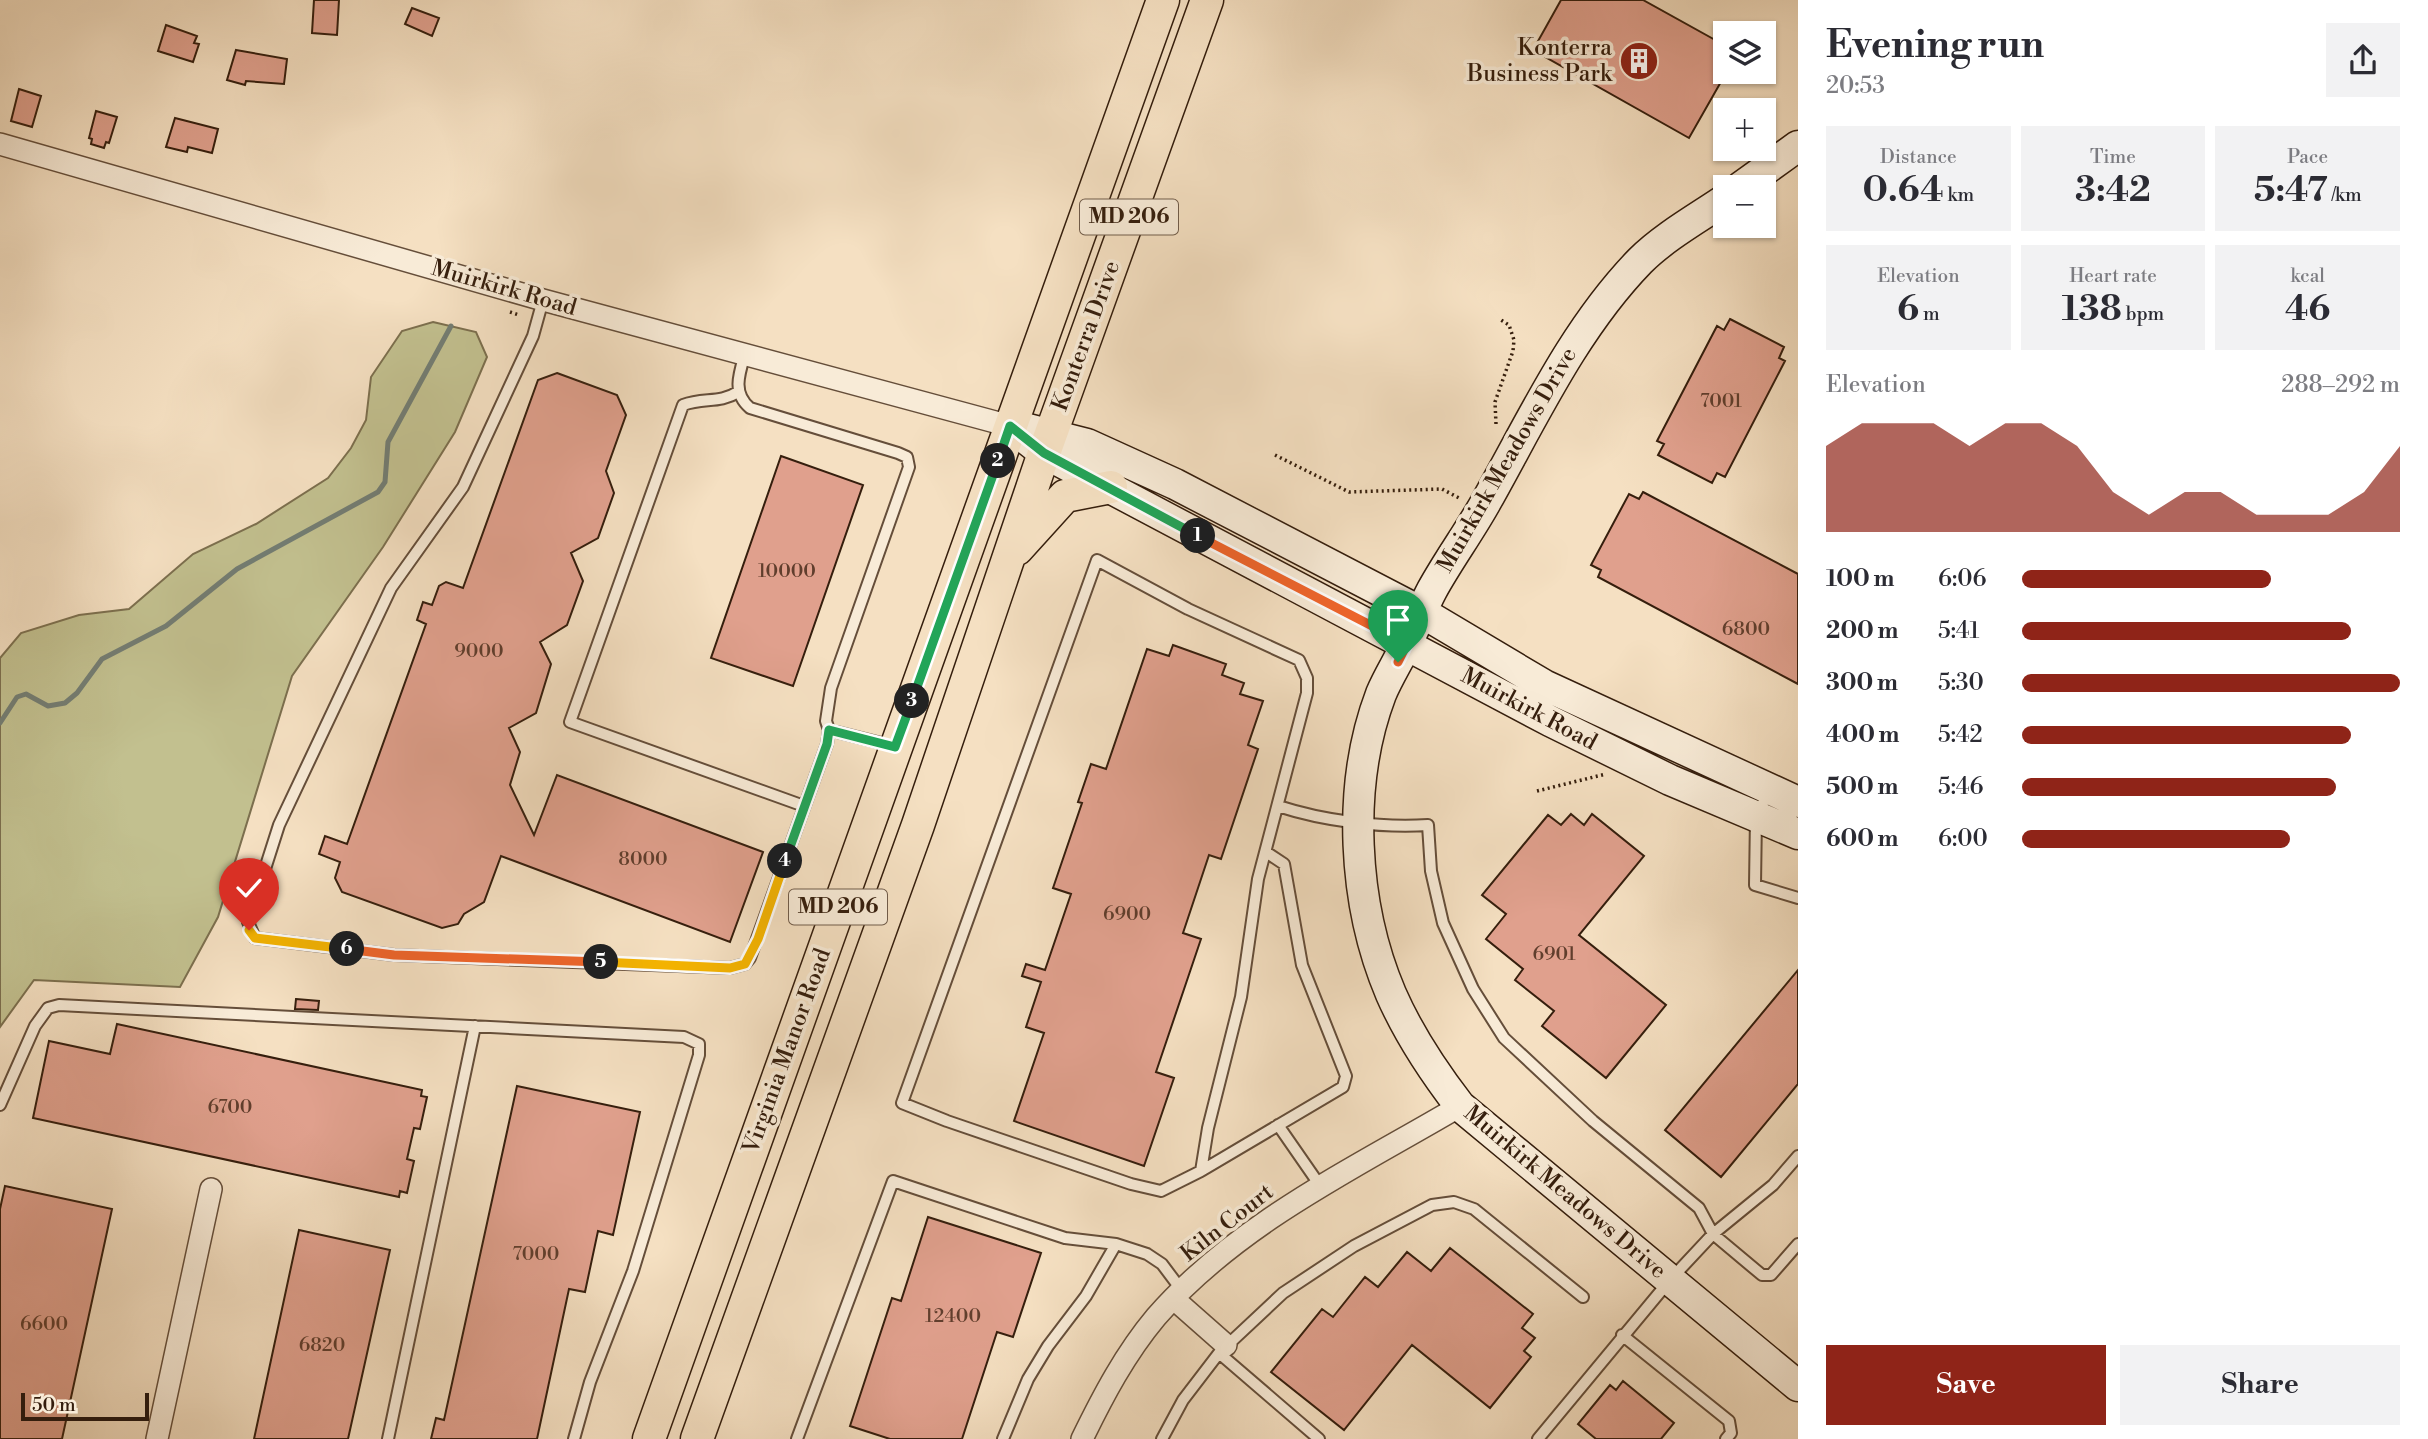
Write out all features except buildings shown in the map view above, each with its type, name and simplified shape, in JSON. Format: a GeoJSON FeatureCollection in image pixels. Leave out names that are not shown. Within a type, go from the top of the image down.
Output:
{"type":"FeatureCollection","features":[{"type":"Feature","properties":{"kind":"main road","name":"Konterra Drive"},"geometry":{"type":"LineString","coordinates":[[1010,426],[1163,0]]}},
{"type":"Feature","properties":{"kind":"main road","name":"Konterra Drive"},"geometry":{"type":"LineString","coordinates":[[1047,444],[1207,0]]}},
{"type":"Feature","properties":{"kind":"main road"},"geometry":{"type":"LineString","coordinates":[[1758,175],[1798,146]]}},
{"type":"Feature","properties":{"kind":"main road","name":"Muirkirk Meadows Drive"},"geometry":{"type":"LineString","coordinates":[[1713,208],[1642,260],[1576,340],[1482,509],[1431,592],[1381,694],[1374,716],[1362,768],[1359,821],[1361,863],[1380,966],[1413,1038],[1460,1106],[1798,1387]]}},
{"type":"Feature","properties":{"kind":"main road","name":"Muirkirk Road"},"geometry":{"type":"LineString","coordinates":[[1010,426],[1047,444],[1111,487],[1222,549],[1574,733],[1670,780],[1798,834]]}},
{"type":"Feature","properties":{"kind":"main road","name":"Virginia Manor Road"},"geometry":{"type":"LineString","coordinates":[[649,1439],[1010,426]]}},
{"type":"Feature","properties":{"kind":"main road","name":"Muirkirk Road"},"geometry":{"type":"LineString","coordinates":[[1047,444],[1087,444],[1175,484],[1423,613],[1544,685],[1798,802]]}},
{"type":"Feature","properties":{"kind":"main road","name":"Virginia Manor Road"},"geometry":{"type":"LineString","coordinates":[[697,1439],[918,825],[1047,444]]}},
{"type":"Feature","properties":{"kind":"main road"},"geometry":{"type":"LineString","coordinates":[[1007,561],[1065,496],[1111,487]]}},
{"type":"Feature","properties":{"kind":"street","name":"Muirkirk Road"},"geometry":{"type":"LineString","coordinates":[[0,144],[543,300],[1010,426]]}},
{"type":"Feature","properties":{"kind":"street","name":"Kiln Court"},"geometry":{"type":"LineString","coordinates":[[1082,1439],[1123,1363],[1157,1317],[1257,1227],[1460,1106]]}},
{"type":"Feature","properties":{"kind":"street"},"geometry":{"type":"LineString","coordinates":[[157,1439],[211,1189]]}},
{"type":"Feature","properties":{"kind":"street"},"geometry":{"type":"LineString","coordinates":[[1179,1296],[1223,1349]]}},
{"type":"Feature","properties":{"kind":"lane"},"geometry":{"type":"LineString","coordinates":[[543,300],[533,336],[463,488],[391,588],[279,825],[250,912],[249,930],[255,938],[394,955],[730,968],[745,964],[750,958],[829,730],[826,720],[831,688],[907,480],[907,457],[757,411],[741,401],[738,392],[745,354]]}},
{"type":"Feature","properties":{"kind":"lane"},"geometry":{"type":"LineString","coordinates":[[738,392],[724,401],[706,399],[683,405],[570,722],[804,806]]}},
{"type":"Feature","properties":{"kind":"lane"},"geometry":{"type":"LineString","coordinates":[[1201,1171],[1208,1128],[1241,997],[1258,879],[1307,693],[1305,667],[1299,660],[1188,609],[1097,560],[902,1103],[959,1126],[1131,1184],[1161,1191],[1201,1171],[1343,1087],[1346,1076],[1302,965],[1284,864],[1266,852]]}},
{"type":"Feature","properties":{"kind":"lane"},"geometry":{"type":"LineString","coordinates":[[829,730],[895,747]]}},
{"type":"Feature","properties":{"kind":"lane"},"geometry":{"type":"LineString","coordinates":[[1770,790],[1756,816],[1755,885],[1798,898]]}},
{"type":"Feature","properties":{"kind":"lane"},"geometry":{"type":"LineString","coordinates":[[1278,806],[1305,815],[1403,826],[1429,825],[1431,871],[1443,923],[1455,954],[1504,1038],[1593,1121],[1699,1208],[1713,1234],[1762,1275],[1771,1275],[1798,1244]]}},
{"type":"Feature","properties":{"kind":"lane"},"geometry":{"type":"LineString","coordinates":[[0,1105],[35,1026],[48,1008],[59,1005],[684,1037],[699,1044],[699,1055],[633,1270],[590,1382],[574,1439]]}},
{"type":"Feature","properties":{"kind":"lane"},"geometry":{"type":"LineString","coordinates":[[388,1439],[475,1026]]}},
{"type":"Feature","properties":{"kind":"lane"},"geometry":{"type":"LineString","coordinates":[[1278,1125],[1321,1187]]}},
{"type":"Feature","properties":{"kind":"lane"},"geometry":{"type":"LineString","coordinates":[[1538,1439],[1670,1280],[1713,1234],[1773,1185],[1798,1156]]}},
{"type":"Feature","properties":{"kind":"lane"},"geometry":{"type":"LineString","coordinates":[[797,1439],[893,1181],[1065,1238],[1116,1244],[1147,1254],[1162,1264],[1179,1296]]}},
{"type":"Feature","properties":{"kind":"lane"},"geometry":{"type":"LineString","coordinates":[[1162,1439],[1183,1400],[1223,1349],[1283,1293],[1354,1246],[1432,1205],[1445,1202],[1474,1209],[1583,1297]]}},
{"type":"Feature","properties":{"kind":"lane"},"geometry":{"type":"LineString","coordinates":[[1003,1439],[1028,1379],[1048,1346],[1086,1296],[1116,1244]]}},
{"type":"Feature","properties":{"kind":"lane"},"geometry":{"type":"LineString","coordinates":[[1622,1335],[1729,1421],[1731,1433],[1726,1439]]}},
{"type":"Feature","properties":{"kind":"lane"},"geometry":{"type":"LineString","coordinates":[[1223,1349],[1319,1439]]}},
{"type":"Feature","properties":{"kind":"path"},"geometry":{"type":"LineString","coordinates":[[1496,424],[1495,402],[1514,340],[1509,325],[1501,320]]}},
{"type":"Feature","properties":{"kind":"path"},"geometry":{"type":"LineString","coordinates":[[1275,455],[1349,492],[1442,489],[1482,509]]}},
{"type":"Feature","properties":{"kind":"path"},"geometry":{"type":"LineString","coordinates":[[1537,791],[1614,772]]}},
{"type":"Feature","properties":{"kind":"shaded area"},"geometry":{"type":"Polygon","coordinates":[[[433,322],[476,332],[487,357],[455,432],[383,547],[292,676],[218,917],[180,987],[34,980],[0,1027],[0,658],[21,633],[79,615],[129,609],[193,554],[256,524],[328,478],[351,448],[366,420],[371,377],[402,331],[433,322]]]}},
{"type":"Feature","properties":{"kind":"waterway"},"geometry":{"type":"LineString","coordinates":[[0,723],[17,697],[26,694],[48,706],[65,703],[77,693],[102,659],[166,626],[237,569],[378,492],[385,482],[388,442],[451,326]]}},
{"type":"Feature","properties":{"kind":"place","name":"Konterra Business Park"},"geometry":{"type":"Point","coordinates":[1639,61]}},
{"type":"Feature","properties":{"kind":"route"},"geometry":{"type":"LineString","coordinates":[[249,930],[255,938],[394,955],[730,968],[745,964],[758,939],[827,744],[829,730],[895,747],[1010,426],[1044,453],[1407,644],[1398,662]]}}]}
